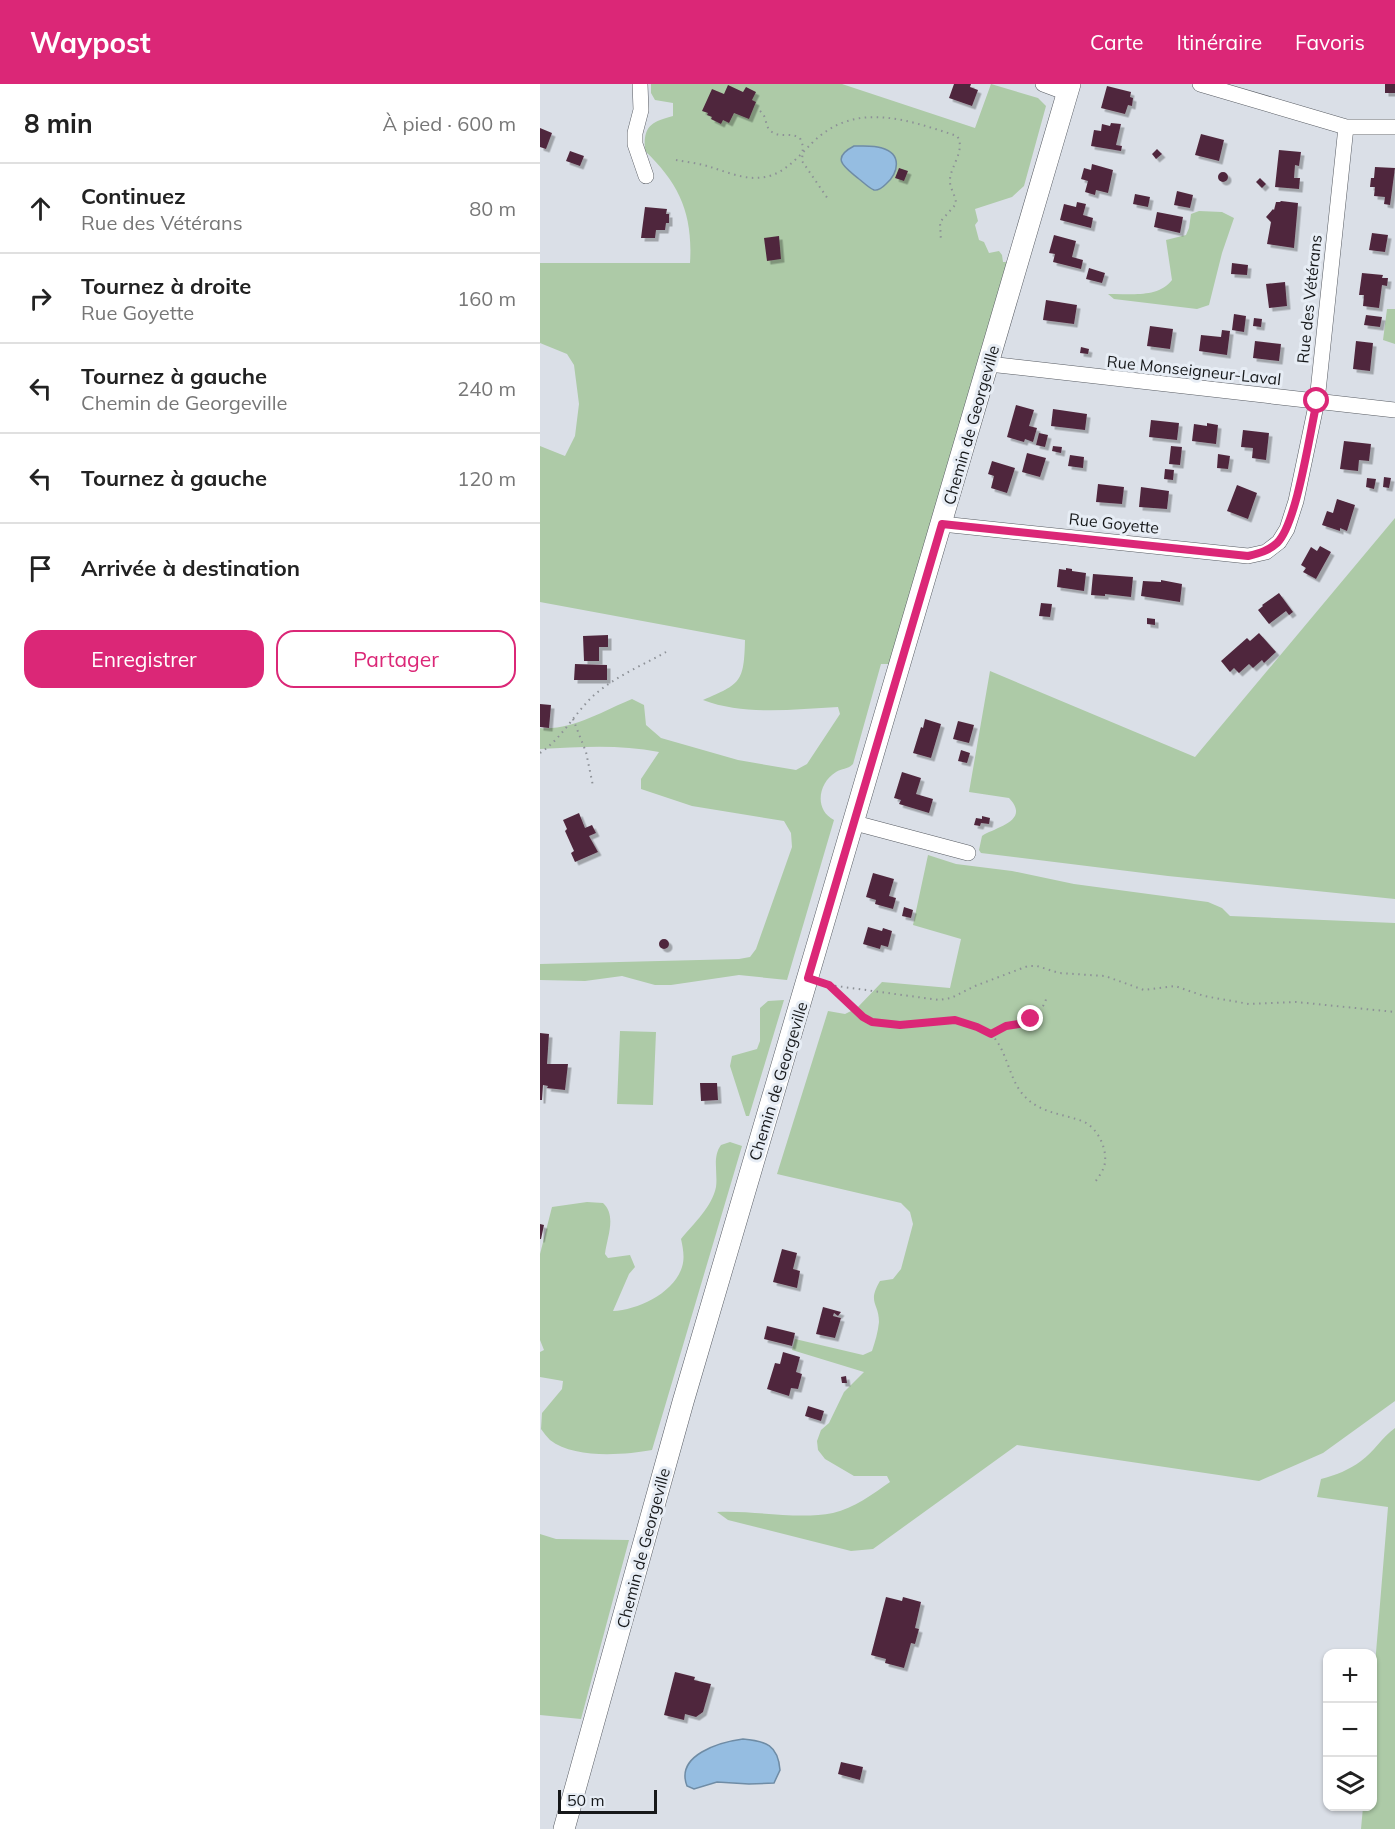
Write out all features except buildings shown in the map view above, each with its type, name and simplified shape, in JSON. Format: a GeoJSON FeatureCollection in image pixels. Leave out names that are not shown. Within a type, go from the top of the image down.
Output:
{"type":"FeatureCollection","features":[{"type":"Feature","properties":{"kind":"main road","name":"Chemin de Georgeville"},"geometry":{"type":"LineString","coordinates":[[564,1829],[683,1402],[855,823],[1069,88]]}},
{"type":"Feature","properties":{"kind":"street"},"geometry":{"type":"LineString","coordinates":[[640,84],[641,110],[635,133],[635,144],[646,176]]}},
{"type":"Feature","properties":{"kind":"street"},"geometry":{"type":"LineString","coordinates":[[1043,84],[1069,88]]}},
{"type":"Feature","properties":{"kind":"street"},"geometry":{"type":"LineString","coordinates":[[1200,84],[1346,127],[1395,127]]}},
{"type":"Feature","properties":{"kind":"street","name":"Rue des Vétérans"},"geometry":{"type":"LineString","coordinates":[[1279,542],[1287,529],[1296,501],[1317,401],[1346,127]]}},
{"type":"Feature","properties":{"kind":"street","name":"Rue Monseigneur-Laval"},"geometry":{"type":"LineString","coordinates":[[989,364],[1395,410]]}},
{"type":"Feature","properties":{"kind":"street","name":"Rue Goyette"},"geometry":{"type":"LineString","coordinates":[[942,524],[1248,556],[1266,552],[1279,542]]}},
{"type":"Feature","properties":{"kind":"street"},"geometry":{"type":"LineString","coordinates":[[855,823],[968,853]]}},
{"type":"Feature","properties":{"kind":"path"},"geometry":{"type":"LineString","coordinates":[[760,111],[765,116],[767,126],[771,131],[779,135],[791,134],[800,138],[802,161],[828,199]]}},
{"type":"Feature","properties":{"kind":"path"},"geometry":{"type":"LineString","coordinates":[[676,159],[739,176],[762,178],[778,173],[834,125],[850,119],[899,118],[957,136],[960,147],[950,178],[956,204],[940,222],[941,242]]}},
{"type":"Feature","properties":{"kind":"path"},"geometry":{"type":"LineString","coordinates":[[540,753],[556,740],[590,699],[604,687],[666,652]]}},
{"type":"Feature","properties":{"kind":"path"},"geometry":{"type":"LineString","coordinates":[[573,719],[586,752],[592,786]]}},
{"type":"Feature","properties":{"kind":"path"},"geometry":{"type":"LineString","coordinates":[[808,978],[829,985],[939,1000],[951,998],[975,986],[1028,966],[1037,966],[1059,973],[1114,978],[1144,990],[1175,986],[1198,994],[1249,1004],[1296,1002],[1395,1012]]}},
{"type":"Feature","properties":{"kind":"path"},"geometry":{"type":"LineString","coordinates":[[829,985],[863,1017],[872,1022],[900,1025],[955,1020],[991,1034],[999,1045],[1013,1079],[1031,1102],[1054,1114],[1083,1121],[1098,1134],[1104,1146],[1106,1159],[1104,1168],[1095,1182]]}},
{"type":"Feature","properties":{"kind":"path"},"geometry":{"type":"LineString","coordinates":[[991,1034],[1006,1026],[1025,1023],[1036,1016],[1046,1002],[1047,996]]}},
{"type":"Feature","properties":{"kind":"green space"},"geometry":{"type":"Polygon","coordinates":[[[651,84],[842,84],[975,128],[991,84],[1038,98],[1046,106],[1024,186],[1012,197],[975,209],[978,221],[975,225],[979,240],[984,242],[989,253],[999,251],[1003,262],[1010,262],[892,664],[881,664],[853,764],[830,777],[822,789],[823,810],[834,820],[787,980],[739,975],[671,985],[655,985],[622,976],[585,981],[540,980],[540,964],[750,957],[756,949],[792,847],[791,833],[784,821],[692,806],[641,789],[641,779],[659,752],[614,747],[540,749],[540,728],[575,723],[632,699],[644,705],[646,725],[661,738],[738,760],[796,770],[807,764],[840,714],[838,707],[753,710],[703,700],[725,690],[738,680],[743,665],[745,640],[540,602],[540,446],[565,456],[575,436],[579,404],[574,365],[567,354],[540,343],[540,263],[690,263],[689,230],[682,201],[667,176],[645,151],[645,136],[650,126],[659,120],[673,116],[673,103],[655,100],[651,93],[651,84]]]}},
{"type":"Feature","properties":{"kind":"green space"},"geometry":{"type":"Polygon","coordinates":[[[1199,211],[1222,212],[1234,218],[1222,253],[1209,305],[1197,309],[1114,299],[1108,294],[1151,293],[1166,286],[1172,280],[1166,240],[1186,235],[1191,214],[1199,211]]]}},
{"type":"Feature","properties":{"kind":"green space"},"geometry":{"type":"Polygon","coordinates":[[[1387,309],[1395,309],[1395,344],[1383,340],[1387,309]]]}},
{"type":"Feature","properties":{"kind":"green space"},"geometry":{"type":"Polygon","coordinates":[[[1395,518],[1395,899],[1168,876],[981,853],[979,850],[982,836],[1009,822],[1014,818],[1016,812],[1009,798],[969,792],[990,671],[1195,757],[1395,518]]]}},
{"type":"Feature","properties":{"kind":"green space"},"geometry":{"type":"Polygon","coordinates":[[[928,855],[956,864],[1012,871],[1074,884],[1208,902],[1222,908],[1230,916],[1395,923],[1395,1401],[1323,1453],[1259,1481],[1017,1445],[873,1549],[851,1551],[728,1520],[717,1512],[805,1516],[833,1513],[856,1504],[890,1482],[887,1476],[854,1476],[825,1459],[818,1450],[817,1441],[821,1430],[829,1423],[844,1392],[864,1372],[792,1350],[795,1339],[863,1355],[872,1351],[879,1322],[874,1294],[880,1281],[893,1279],[901,1269],[913,1224],[910,1212],[901,1203],[777,1174],[828,1011],[845,1014],[857,1008],[882,982],[950,988],[961,939],[913,925],[928,855]]]}},
{"type":"Feature","properties":{"kind":"green space"},"geometry":{"type":"Polygon","coordinates":[[[784,1000],[749,1116],[746,1116],[730,1066],[732,1056],[757,1049],[760,1041],[760,1008],[768,1001],[784,1000]]]}},
{"type":"Feature","properties":{"kind":"green space"},"geometry":{"type":"Polygon","coordinates":[[[620,1031],[656,1032],[653,1105],[617,1104],[620,1031]]]}},
{"type":"Feature","properties":{"kind":"green space"},"geometry":{"type":"Polygon","coordinates":[[[730,1142],[742,1146],[652,1450],[600,1454],[585,1453],[560,1446],[550,1440],[541,1429],[542,1413],[562,1389],[563,1381],[540,1377],[540,1352],[544,1350],[540,1340],[540,1254],[552,1207],[587,1202],[603,1203],[610,1214],[605,1254],[608,1258],[630,1255],[635,1267],[629,1274],[613,1311],[644,1303],[663,1292],[678,1276],[683,1260],[681,1239],[711,1201],[716,1187],[718,1150],[721,1145],[730,1142]]]}},
{"type":"Feature","properties":{"kind":"green space"},"geometry":{"type":"Polygon","coordinates":[[[1395,1428],[1395,1829],[1361,1829],[1363,1811],[1377,1811],[1376,1649],[1388,1507],[1317,1497],[1321,1479],[1342,1472],[1356,1464],[1395,1428]]]}},
{"type":"Feature","properties":{"kind":"green space"},"geometry":{"type":"Polygon","coordinates":[[[540,1534],[556,1539],[629,1540],[581,1719],[540,1715],[540,1534]]]}},
{"type":"Feature","properties":{"kind":"water"},"geometry":{"type":"Polygon","coordinates":[[[854,146],[879,147],[893,154],[896,169],[881,188],[874,190],[870,188],[842,163],[842,155],[854,146]]]}},
{"type":"Feature","properties":{"kind":"water"},"geometry":{"type":"Polygon","coordinates":[[[743,1739],[764,1743],[777,1755],[780,1770],[774,1783],[717,1782],[694,1789],[687,1786],[685,1775],[687,1766],[693,1758],[712,1747],[743,1739]]]}},
{"type":"Feature","properties":{"kind":"route"},"geometry":{"type":"LineString","coordinates":[[1031,1019],[1025,1023],[1006,1026],[991,1034],[955,1020],[900,1025],[881,1024],[863,1017],[834,988],[808,978],[942,524],[1248,556],[1266,552],[1279,542],[1287,529],[1296,501],[1317,401]]}}]}
